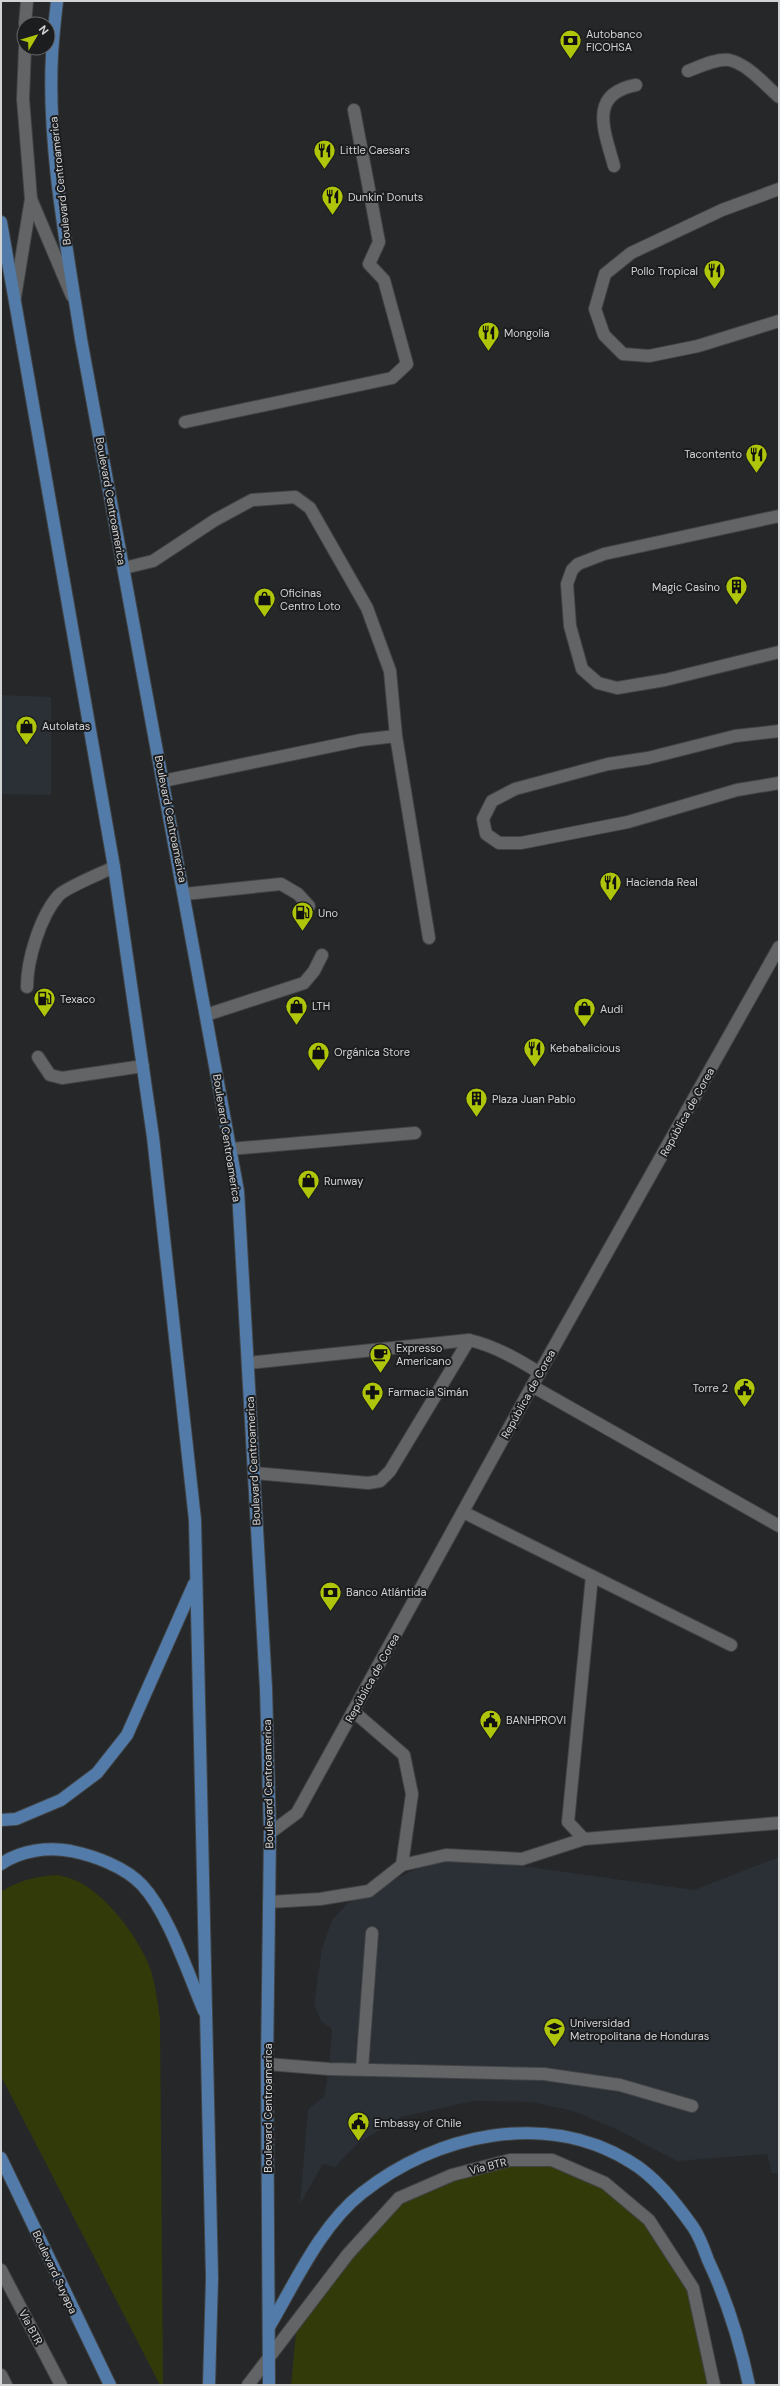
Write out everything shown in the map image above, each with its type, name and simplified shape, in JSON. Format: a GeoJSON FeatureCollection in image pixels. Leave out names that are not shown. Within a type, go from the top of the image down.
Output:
{"type":"FeatureCollection","features":[{"type":"Feature","properties":{"kind":"main road","name":"Boulevard Centroamerica"},"geometry":{"type":"LineString","coordinates":[[57,1],[52,56],[53,124],[65,234],[76,304],[185,894],[238,1191],[266,1688],[270,1833],[267,2064],[269,2385]]}},
{"type":"Feature","properties":{"kind":"main road"},"geometry":{"type":"LineString","coordinates":[[1,222],[14,304],[114,866],[153,1137],[194,1512],[212,2278],[209,2385]]}},
{"type":"Feature","properties":{"kind":"main road"},"geometry":{"type":"LineString","coordinates":[[1,1820],[16,1819],[61,1800],[97,1773],[127,1735],[196,1579]]}},
{"type":"Feature","properties":{"kind":"main road"},"geometry":{"type":"LineString","coordinates":[[1,1864],[37,1850],[57,1848],[83,1854],[124,1872],[142,1885],[173,1938],[206,2016]]}},
{"type":"Feature","properties":{"kind":"main road"},"geometry":{"type":"LineString","coordinates":[[268,2328],[326,2231],[361,2193],[404,2165],[454,2142],[504,2133],[550,2133],[592,2143],[630,2161],[669,2196],[694,2229],[720,2286],[742,2350],[749,2385]]}},
{"type":"Feature","properties":{"kind":"main road","name":"Boulevard Suyapa"},"geometry":{"type":"LineString","coordinates":[[1,2158],[97,2361],[110,2385]]}},
{"type":"Feature","properties":{"kind":"street"},"geometry":{"type":"LineString","coordinates":[[25,16],[26,1]]}},
{"type":"Feature","properties":{"kind":"street"},"geometry":{"type":"LineString","coordinates":[[14,304],[31,199],[23,99],[24,56]]}},
{"type":"Feature","properties":{"kind":"street"},"geometry":{"type":"LineString","coordinates":[[688,71],[717,61],[729,60],[741,65],[779,97]]}},
{"type":"Feature","properties":{"kind":"street"},"geometry":{"type":"LineString","coordinates":[[614,166],[603,125],[605,102],[619,88],[636,85]]}},
{"type":"Feature","properties":{"kind":"street"},"geometry":{"type":"LineString","coordinates":[[185,422],[392,378],[407,364],[384,280],[369,264],[379,242],[354,110]]}},
{"type":"Feature","properties":{"kind":"street"},"geometry":{"type":"LineString","coordinates":[[779,189],[722,210],[631,253],[605,274],[595,309],[604,335],[623,354],[649,356],[698,346],[779,321]]}},
{"type":"Feature","properties":{"kind":"street"},"geometry":{"type":"LineString","coordinates":[[31,199],[76,304]]}},
{"type":"Feature","properties":{"kind":"street"},"geometry":{"type":"LineString","coordinates":[[124,568],[153,561],[215,520],[252,500],[295,497],[310,508],[367,608],[390,671],[396,736],[429,938]]}},
{"type":"Feature","properties":{"kind":"street"},"geometry":{"type":"LineString","coordinates":[[779,516],[604,554],[578,564],[572,570],[568,584],[570,626],[582,669],[598,683],[617,688],[665,680],[779,652]]}},
{"type":"Feature","properties":{"kind":"street"},"geometry":{"type":"LineString","coordinates":[[779,731],[735,736],[648,758],[608,764],[515,789],[492,801],[483,819],[486,834],[499,843],[521,843],[628,822],[737,790],[779,783]]}},
{"type":"Feature","properties":{"kind":"street"},"geometry":{"type":"LineString","coordinates":[[163,781],[361,740],[396,736]]}},
{"type":"Feature","properties":{"kind":"street"},"geometry":{"type":"LineString","coordinates":[[27,987],[27,969],[41,924],[59,895],[114,866]]}},
{"type":"Feature","properties":{"kind":"street"},"geometry":{"type":"LineString","coordinates":[[185,894],[282,884],[298,894],[308,906]]}},
{"type":"Feature","properties":{"kind":"street","name":"República de Corea"},"geometry":{"type":"LineString","coordinates":[[270,1833],[297,1813],[532,1386],[779,947]]}},
{"type":"Feature","properties":{"kind":"street"},"geometry":{"type":"LineString","coordinates":[[206,1016],[304,983],[314,971],[322,955]]}},
{"type":"Feature","properties":{"kind":"street"},"geometry":{"type":"LineString","coordinates":[[38,1057],[50,1075],[62,1078],[143,1066]]}},
{"type":"Feature","properties":{"kind":"street"},"geometry":{"type":"LineString","coordinates":[[230,1149],[415,1133]]}},
{"type":"Feature","properties":{"kind":"street"},"geometry":{"type":"LineString","coordinates":[[254,1474],[368,1483],[380,1481],[390,1471],[469,1340]]}},
{"type":"Feature","properties":{"kind":"street"},"geometry":{"type":"LineString","coordinates":[[248,1363],[469,1340],[485,1344],[507,1354],[540,1373]]}},
{"type":"Feature","properties":{"kind":"street"},"geometry":{"type":"LineString","coordinates":[[532,1386],[779,1526]]}},
{"type":"Feature","properties":{"kind":"street"},"geometry":{"type":"LineString","coordinates":[[463,1512],[731,1645]]}},
{"type":"Feature","properties":{"kind":"street"},"geometry":{"type":"LineString","coordinates":[[584,1839],[568,1822],[592,1576]]}},
{"type":"Feature","properties":{"kind":"street"},"geometry":{"type":"LineString","coordinates":[[353,1711],[404,1755],[412,1794],[402,1865]]}},
{"type":"Feature","properties":{"kind":"street"},"geometry":{"type":"LineString","coordinates":[[269,1902],[320,1899],[369,1891],[402,1865],[446,1855],[522,1859],[584,1839],[779,1823]]}},
{"type":"Feature","properties":{"kind":"street"},"geometry":{"type":"LineString","coordinates":[[362,2069],[372,1932]]}},
{"type":"Feature","properties":{"kind":"street"},"geometry":{"type":"LineString","coordinates":[[267,2064],[362,2069],[544,2074],[620,2085],[692,2106]]}},
{"type":"Feature","properties":{"kind":"street","name":"Vía BTR"},"geometry":{"type":"LineString","coordinates":[[248,2385],[268,2356],[348,2254],[399,2198],[452,2175],[510,2160],[552,2160],[605,2183],[649,2220],[693,2288],[714,2385]]}},
{"type":"Feature","properties":{"kind":"street","name":"Vía BTR"},"geometry":{"type":"LineString","coordinates":[[1,2270],[61,2385]]}},
{"type":"Feature","properties":{"kind":"street"},"geometry":{"type":"LineString","coordinates":[[1,2375],[6,2385]]}},
{"type":"Feature","properties":{"kind":"shaded area","name":"Autolatas"},"geometry":{"type":"Polygon","coordinates":[[[1,695],[51,697],[51,795],[1,794],[1,695]]]}},
{"type":"Feature","properties":{"kind":"shaded area","name":"Universidad Metropolitana de Honduras"},"geometry":{"type":"Polygon","coordinates":[[[444,1855],[694,1890],[779,1857],[779,2173],[772,2173],[767,2154],[677,2161],[614,2128],[573,2111],[531,2102],[473,2101],[402,2117],[358,2143],[335,2167],[323,2164],[300,2204],[308,2109],[324,2097],[329,2068],[332,2029],[321,2021],[314,2004],[322,1948],[332,1920],[348,1903],[444,1855]]]}},
{"type":"Feature","properties":{"kind":"green space"},"geometry":{"type":"Polygon","coordinates":[[[58,1875],[72,1879],[92,1890],[114,1911],[124,1923],[141,1949],[148,1962],[155,1985],[160,2020],[163,2385],[160,2385],[1,2076],[1,1892],[28,1879],[58,1875]]]}},
{"type":"Feature","properties":{"kind":"green space"},"geometry":{"type":"Polygon","coordinates":[[[552,2160],[605,2183],[649,2220],[693,2288],[714,2385],[291,2385],[297,2321],[399,2198],[452,2175],[552,2160]]]}},
{"type":"Feature","properties":{"kind":"place","name":"Autobanco FICOHSA"},"geometry":{"type":"Point","coordinates":[571,60]}},
{"type":"Feature","properties":{"kind":"place","name":"Little Caesars"},"geometry":{"type":"Point","coordinates":[324,170]}},
{"type":"Feature","properties":{"kind":"place","name":"Dunkin' Donuts"},"geometry":{"type":"Point","coordinates":[332,216]}},
{"type":"Feature","properties":{"kind":"place","name":"Pollo Tropical"},"geometry":{"type":"Point","coordinates":[714,290]}},
{"type":"Feature","properties":{"kind":"place","name":"Mongolia"},"geometry":{"type":"Point","coordinates":[488,352]}},
{"type":"Feature","properties":{"kind":"place","name":"Tacontento"},"geometry":{"type":"Point","coordinates":[757,474]}},
{"type":"Feature","properties":{"kind":"place","name":"Magic Casino"},"geometry":{"type":"Point","coordinates":[736,606]}},
{"type":"Feature","properties":{"kind":"place","name":"Oficinas Centro Loto"},"geometry":{"type":"Point","coordinates":[264,618]}},
{"type":"Feature","properties":{"kind":"place","name":"Autolatas"},"geometry":{"type":"Point","coordinates":[26,746]}},
{"type":"Feature","properties":{"kind":"place","name":"Hacienda Real"},"geometry":{"type":"Point","coordinates":[610,902]}},
{"type":"Feature","properties":{"kind":"place","name":"Uno"},"geometry":{"type":"Point","coordinates":[302,932]}},
{"type":"Feature","properties":{"kind":"place","name":"Texaco"},"geometry":{"type":"Point","coordinates":[44,1018]}},
{"type":"Feature","properties":{"kind":"place","name":"LTH"},"geometry":{"type":"Point","coordinates":[296,1026]}},
{"type":"Feature","properties":{"kind":"place","name":"Audi"},"geometry":{"type":"Point","coordinates":[584,1028]}},
{"type":"Feature","properties":{"kind":"place","name":"Kebabalicious"},"geometry":{"type":"Point","coordinates":[534,1068]}},
{"type":"Feature","properties":{"kind":"place","name":"Orgánica Store"},"geometry":{"type":"Point","coordinates":[318,1072]}},
{"type":"Feature","properties":{"kind":"place","name":"Plaza Juan Pablo"},"geometry":{"type":"Point","coordinates":[476,1118]}},
{"type":"Feature","properties":{"kind":"place","name":"Runway"},"geometry":{"type":"Point","coordinates":[308,1200]}},
{"type":"Feature","properties":{"kind":"place","name":"Expresso Americano"},"geometry":{"type":"Point","coordinates":[381,1374]}},
{"type":"Feature","properties":{"kind":"place","name":"Torre 2"},"geometry":{"type":"Point","coordinates":[744,1408]}},
{"type":"Feature","properties":{"kind":"place","name":"Farmacia Simán"},"geometry":{"type":"Point","coordinates":[373,1412]}},
{"type":"Feature","properties":{"kind":"place","name":"Banco Atlántida"},"geometry":{"type":"Point","coordinates":[330,1612]}},
{"type":"Feature","properties":{"kind":"place","name":"BANHPROVI"},"geometry":{"type":"Point","coordinates":[491,1740]}},
{"type":"Feature","properties":{"kind":"place","name":"Universidad Metropolitana de Honduras"},"geometry":{"type":"Point","coordinates":[555,2048]}},
{"type":"Feature","properties":{"kind":"place","name":"Embassy of Chile"},"geometry":{"type":"Point","coordinates":[358,2142]}}]}
